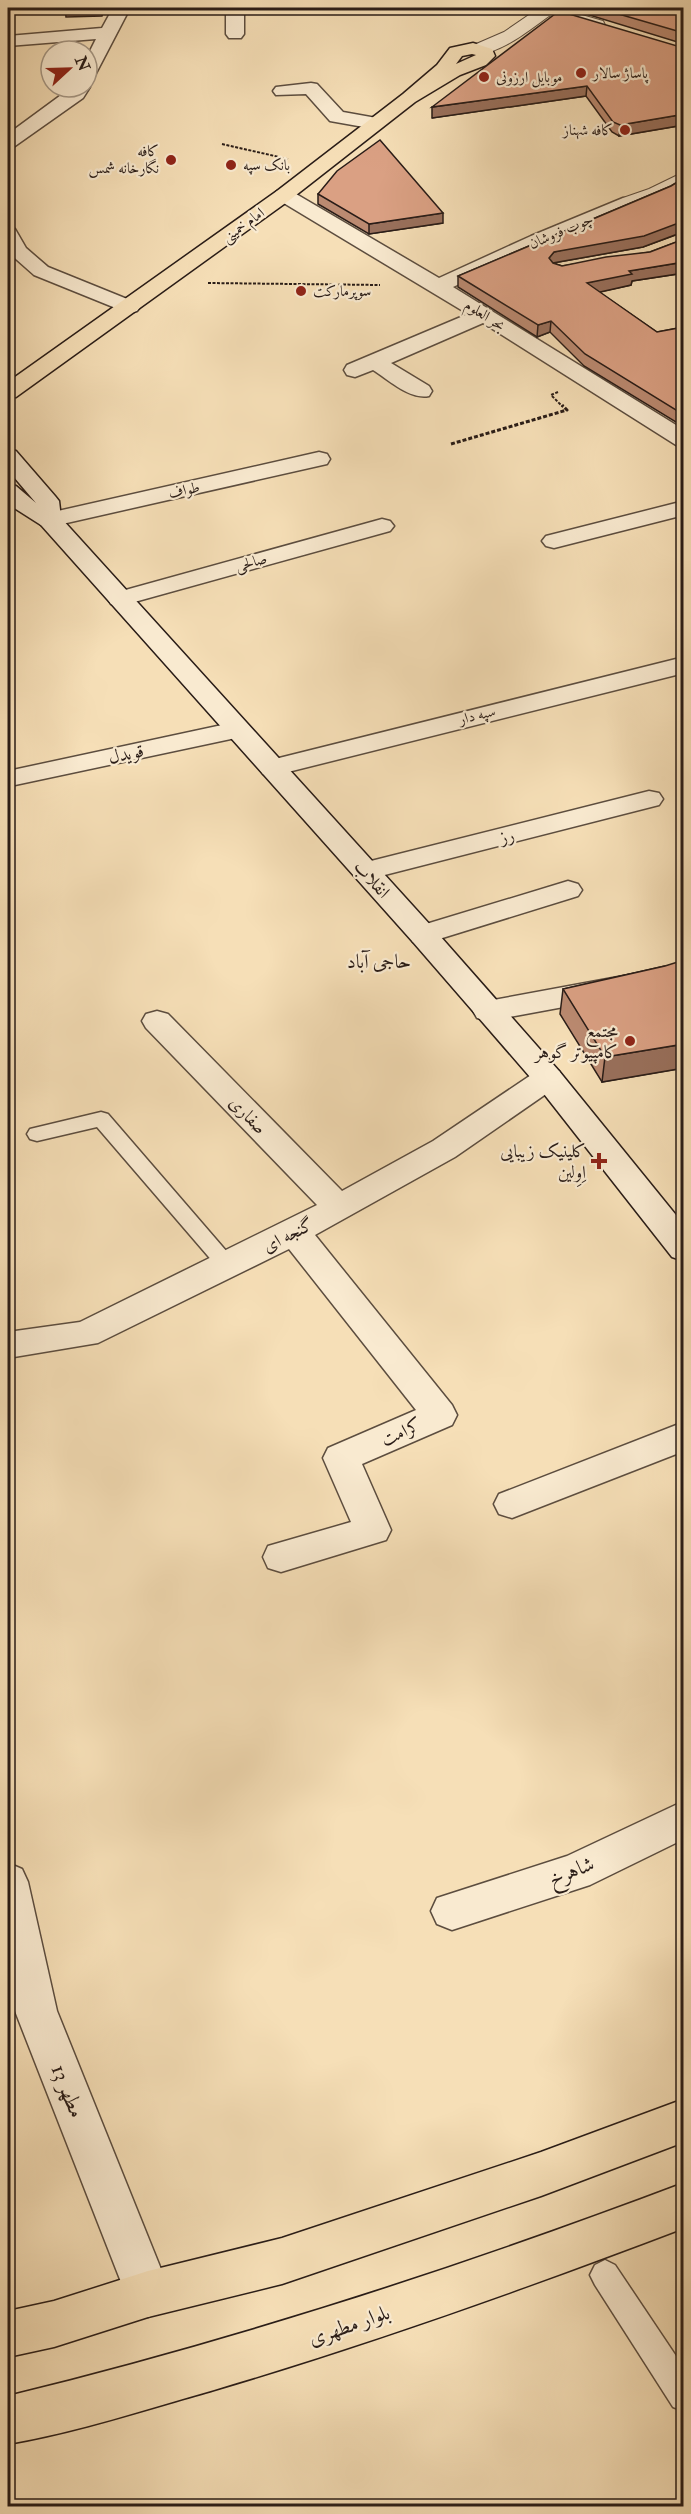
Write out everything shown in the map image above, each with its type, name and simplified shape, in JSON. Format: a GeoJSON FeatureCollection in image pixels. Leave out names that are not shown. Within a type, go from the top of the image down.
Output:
{"type":"FeatureCollection","features":[{"type":"Feature","properties":{"kind":"main road","name":"امام خمینی"},"geometry":{"type":"LineString","coordinates":[[8,392],[284,195],[410,98],[480,55]]}},
{"type":"Feature","properties":{"kind":"main road"},"geometry":{"type":"LineString","coordinates":[[8,2334],[54,2324],[148,2294],[282,2261],[541,2175],[684,2120]]}},
{"type":"Feature","properties":{"kind":"main road","name":"بلوار مطهری"},"geometry":{"type":"LineString","coordinates":[[8,2420],[66,2407],[304,2340],[572,2249],[684,2205]]}},
{"type":"Feature","properties":{"kind":"street"},"geometry":{"type":"LineString","coordinates":[[99,51],[121,8]]}},
{"type":"Feature","properties":{"kind":"street"},"geometry":{"type":"LineString","coordinates":[[235,8],[235,34]]}},
{"type":"Feature","properties":{"kind":"street"},"geometry":{"type":"LineString","coordinates":[[548,9],[615,31]]}},
{"type":"Feature","properties":{"kind":"street","name":"امام خمینی"},"geometry":{"type":"LineString","coordinates":[[480,55],[548,9]]}},
{"type":"Feature","properties":{"kind":"street"},"geometry":{"type":"LineString","coordinates":[[8,41],[108,33]]}},
{"type":"Feature","properties":{"kind":"street"},"geometry":{"type":"LineString","coordinates":[[282,91],[311,88],[337,117],[375,123]]}},
{"type":"Feature","properties":{"kind":"street"},"geometry":{"type":"LineString","coordinates":[[8,142],[70,99]]}},
{"type":"Feature","properties":{"kind":"street","name":"چوب فروشان"},"geometry":{"type":"LineString","coordinates":[[438,286],[521,248],[656,193],[684,177]]}},
{"type":"Feature","properties":{"kind":"street","name":"بحر العلوم"},"geometry":{"type":"LineString","coordinates":[[284,195],[438,286],[684,440]]}},
{"type":"Feature","properties":{"kind":"street"},"geometry":{"type":"LineString","coordinates":[[11,246],[41,271],[130,307]]}},
{"type":"Feature","properties":{"kind":"street"},"geometry":{"type":"LineString","coordinates":[[521,248],[541,258]]}},
{"type":"Feature","properties":{"kind":"street"},"geometry":{"type":"LineString","coordinates":[[421,391],[365,366],[484,315]]}},
{"type":"Feature","properties":{"kind":"street","name":"انقلاب"},"geometry":{"type":"LineString","coordinates":[[8,456],[47,501],[49,520]]}},
{"type":"Feature","properties":{"kind":"street","name":"طواف"},"geometry":{"type":"LineString","coordinates":[[49,520],[319,459]]}},
{"type":"Feature","properties":{"kind":"street","name":"انقلاب"},"geometry":{"type":"LineString","coordinates":[[8,491],[20,504],[49,520],[423,935],[548,1078],[684,1249]]}},
{"type":"Feature","properties":{"kind":"street"},"geometry":{"type":"LineString","coordinates":[[554,541],[684,508]]}},
{"type":"Feature","properties":{"kind":"street","name":"صالحی"},"geometry":{"type":"LineString","coordinates":[[120,599],[382,526]]}},
{"type":"Feature","properties":{"kind":"street","name":"سپه دار"},"geometry":{"type":"LineString","coordinates":[[272,768],[684,664]]}},
{"type":"Feature","properties":{"kind":"street","name":"قویدل"},"geometry":{"type":"LineString","coordinates":[[15,777],[236,730]]}},
{"type":"Feature","properties":{"kind":"street","name":"رز"},"geometry":{"type":"LineString","coordinates":[[365,871],[649,799]]}},
{"type":"Feature","properties":{"kind":"street"},"geometry":{"type":"LineString","coordinates":[[423,935],[568,890]]}},
{"type":"Feature","properties":{"kind":"street"},"geometry":{"type":"LineString","coordinates":[[488,1011],[661,979],[684,971]]}},
{"type":"Feature","properties":{"kind":"street","name":"صفاری"},"geometry":{"type":"LineString","coordinates":[[157,1021],[340,1208]]}},
{"type":"Feature","properties":{"kind":"street","name":"گنجه ای"},"geometry":{"type":"LineString","coordinates":[[8,1345],[86,1334],[294,1232],[444,1149],[548,1078]]}},
{"type":"Feature","properties":{"kind":"street","name":"کرامت"},"geometry":{"type":"LineString","coordinates":[[281,1557],[373,1530],[341,1458],[440,1415],[294,1232]]}},
{"type":"Feature","properties":{"kind":"street"},"geometry":{"type":"LineString","coordinates":[[512,1504],[682,1438]]}},
{"type":"Feature","properties":{"kind":"street","name":"شاهرخ"},"geometry":{"type":"LineString","coordinates":[[452,1911],[576,1872],[684,1819]]}},
{"type":"Feature","properties":{"kind":"street","name":"مطهر 13"},"geometry":{"type":"LineString","coordinates":[[8,1882],[36,2011],[148,2294]]}},
{"type":"Feature","properties":{"kind":"lane"},"geometry":{"type":"LineString","coordinates":[[37,1134],[101,1119],[227,1265]]}},
{"type":"Feature","properties":{"kind":"lane"},"geometry":{"type":"LineString","coordinates":[[605,2275],[684,2396]]}},
{"type":"Feature","properties":{"kind":"path"},"geometry":{"type":"LineString","coordinates":[[222,144],[266,153],[318,168]]}},
{"type":"Feature","properties":{"kind":"path"},"geometry":{"type":"LineString","coordinates":[[207,284],[438,286]]}},
{"type":"Feature","properties":{"kind":"path"},"geometry":{"type":"LineString","coordinates":[[451,444],[567,410],[551,395],[590,381]]}},
{"type":"Feature","properties":{"kind":"building"},"geometry":{"type":"Polygon","coordinates":[[[598,8],[684,8],[684,33],[598,8]]]}},
{"type":"Feature","properties":{"kind":"building"},"geometry":{"type":"Polygon","coordinates":[[[559,11],[684,48],[684,117],[679,115],[620,125],[613,122],[587,86],[432,107],[559,11]]]}},
{"type":"Feature","properties":{"kind":"building"},"geometry":{"type":"Polygon","coordinates":[[[380,140],[443,213],[369,224],[318,194],[337,171],[380,140]]]}},
{"type":"Feature","properties":{"kind":"building"},"geometry":{"type":"Polygon","coordinates":[[[684,178],[684,221],[644,236],[554,252],[549,258],[553,263],[562,266],[606,257],[650,252],[684,239],[684,262],[629,271],[632,274],[587,283],[657,332],[684,327],[684,415],[585,354],[551,321],[538,325],[458,276],[671,186],[684,178]]]}},
{"type":"Feature","properties":{"kind":"building","name":"مجتمع کامپیوتر گوهر"},"geometry":{"type":"Polygon","coordinates":[[[684,960],[684,1044],[605,1057],[563,989],[684,960]]]}},
{"type":"Feature","properties":{"kind":"place","name":"پاساژ سالار"},"geometry":{"type":"Point","coordinates":[581,73]}},
{"type":"Feature","properties":{"kind":"place","name":"موبایل ارزونی"},"geometry":{"type":"Point","coordinates":[484,77]}},
{"type":"Feature","properties":{"kind":"place","name":"کافه شهناز"},"geometry":{"type":"Point","coordinates":[625,130]}},
{"type":"Feature","properties":{"kind":"place","name":"کافه نگارخانه شمس"},"geometry":{"type":"Point","coordinates":[171,160]}},
{"type":"Feature","properties":{"kind":"place","name":"بانک سپه"},"geometry":{"type":"Point","coordinates":[231,165]}},
{"type":"Feature","properties":{"kind":"place","name":"سوپرمارکت"},"geometry":{"type":"Point","coordinates":[301,291]}},
{"type":"Feature","properties":{"kind":"place","name":"مجتمع کامپیوتر گوهر"},"geometry":{"type":"Point","coordinates":[630,1041]}},
{"type":"Feature","properties":{"kind":"place","name":"کلینیک زیبایی اِوِلین"},"geometry":{"type":"Point","coordinates":[599,1161]}},
{"type":"Feature","properties":{"kind":"district","name":"حاجی آباد"},"geometry":{"type":"Point","coordinates":[379,961]}}]}
